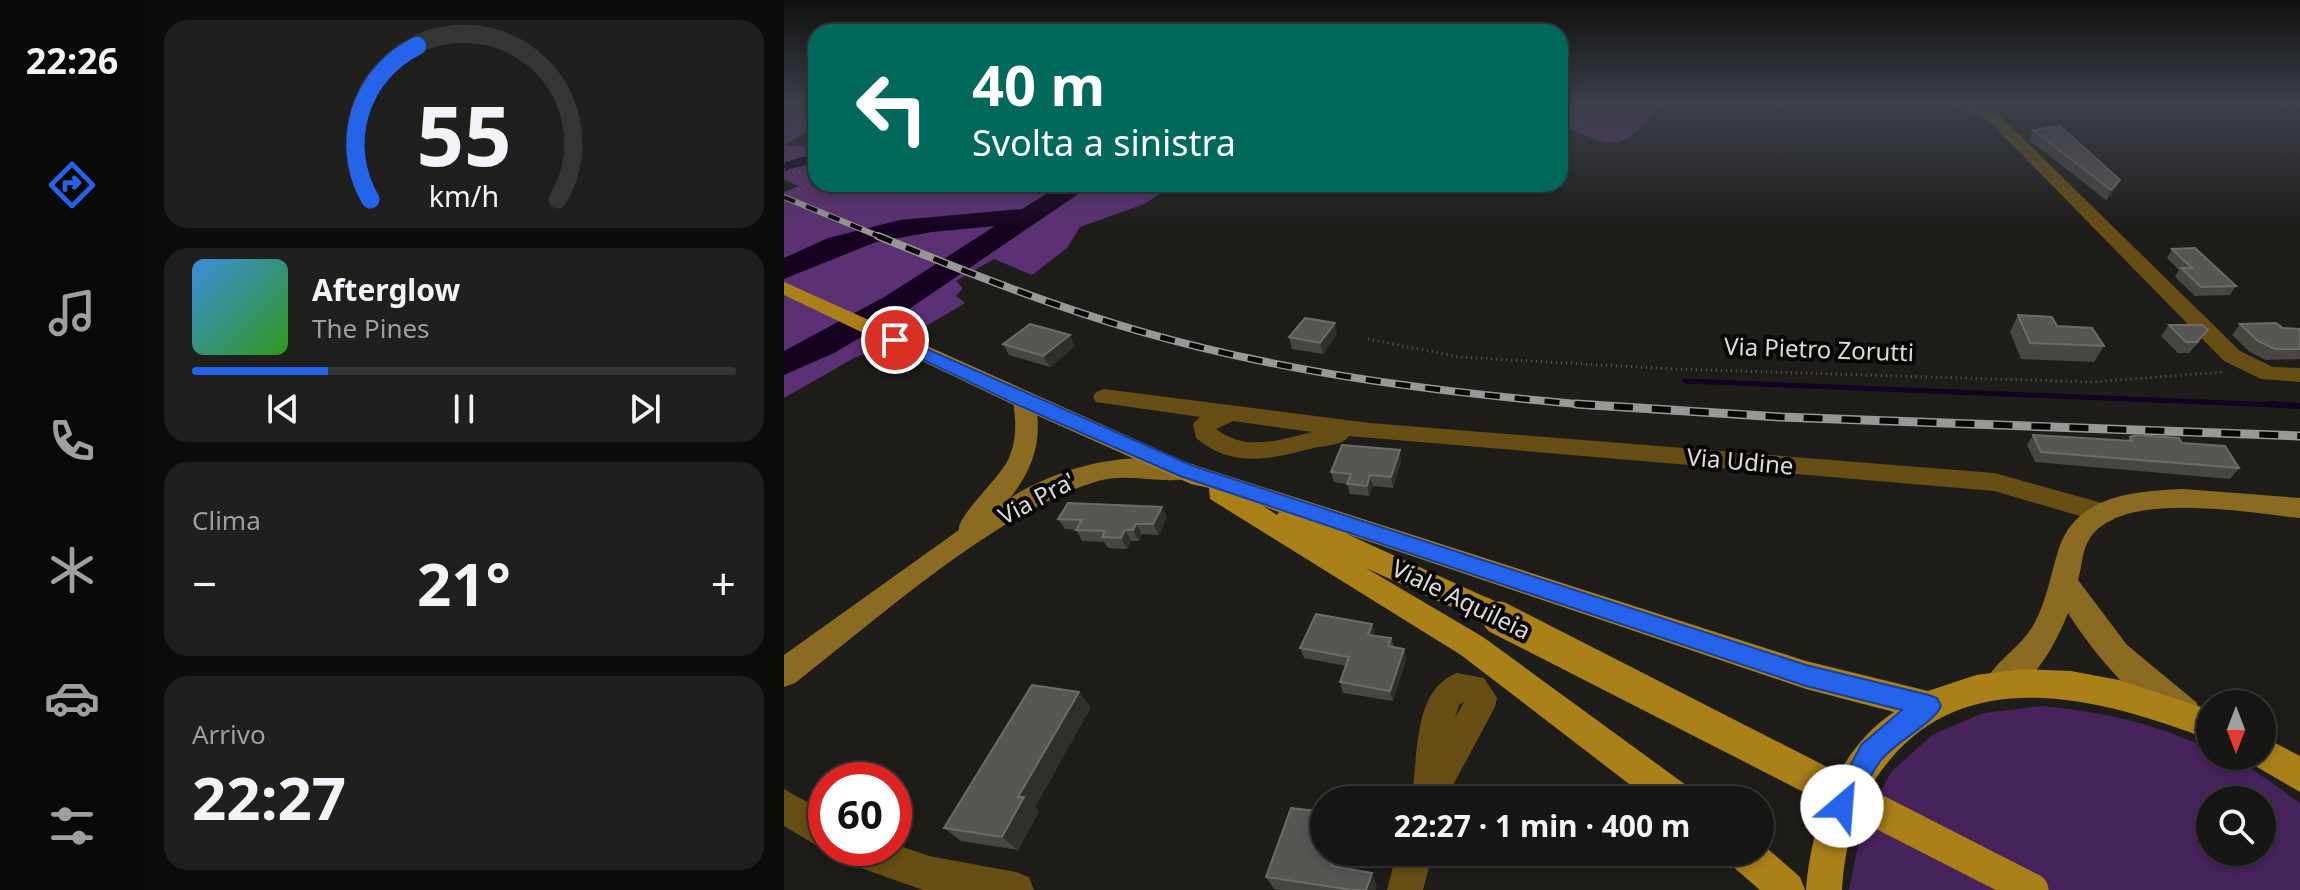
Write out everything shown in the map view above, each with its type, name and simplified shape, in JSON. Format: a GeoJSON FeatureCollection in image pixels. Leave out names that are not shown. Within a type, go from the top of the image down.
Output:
{"type":"FeatureCollection","features":[{"type":"Feature","properties":{"kind":"main road","name":"Viale Aquileia"},"geometry":{"type":"LineString","coordinates":[[784,288],[1484,610],[2032,890]]}},
{"type":"Feature","properties":{"kind":"main road"},"geometry":{"type":"LineString","coordinates":[[1186,471],[1806,675],[1929,706]]}},
{"type":"Feature","properties":{"kind":"main road"},"geometry":{"type":"LineString","coordinates":[[1186,471],[1472,646],[1659,786]]}},
{"type":"Feature","properties":{"kind":"main road"},"geometry":{"type":"LineString","coordinates":[[1824,890],[1834,825],[1850,786],[1871,752],[1898,726],[1929,706],[1974,689],[2027,682],[2089,687],[2196,719]]}},
{"type":"Feature","properties":{"kind":"main road"},"geometry":{"type":"LineString","coordinates":[[2276,755],[2300,760]]}},
{"type":"Feature","properties":{"kind":"main road"},"geometry":{"type":"LineString","coordinates":[[2276,760],[2300,775]]}},
{"type":"Feature","properties":{"kind":"main road"},"geometry":{"type":"LineString","coordinates":[[1760,866],[1787,890]]}},
{"type":"Feature","properties":{"kind":"street"},"geometry":{"type":"LineString","coordinates":[[2022,146],[2232,356],[2269,374],[2300,375]]}},
{"type":"Feature","properties":{"kind":"street","name":"Via Udine"},"geometry":{"type":"LineString","coordinates":[[1104,397],[1226,415],[1439,437],[1994,482],[2104,513]]}},
{"type":"Feature","properties":{"kind":"street","name":"Via Pra'"},"geometry":{"type":"LineString","coordinates":[[944,553],[1015,477],[1024,460],[1029,421],[1024,401]]}},
{"type":"Feature","properties":{"kind":"street","name":"Via Udine"},"geometry":{"type":"LineString","coordinates":[[1226,415],[1205,424],[1204,432],[1221,445],[1256,453],[1340,434],[1439,437]]}},
{"type":"Feature","properties":{"kind":"street","name":"Via Pra'"},"geometry":{"type":"LineString","coordinates":[[784,673],[944,553],[1060,482],[1110,470],[1186,471]]}},
{"type":"Feature","properties":{"kind":"street"},"geometry":{"type":"LineString","coordinates":[[2040,494],[2065,518],[2076,541]]}},
{"type":"Feature","properties":{"kind":"street"},"geometry":{"type":"LineString","coordinates":[[1999,685],[2034,654],[2052,623],[2081,529],[2104,513],[2130,504],[2174,499],[2300,508]]}},
{"type":"Feature","properties":{"kind":"street"},"geometry":{"type":"LineString","coordinates":[[2064,581],[2099,639],[2120,661],[2196,717]]}},
{"type":"Feature","properties":{"kind":"street"},"geometry":{"type":"LineString","coordinates":[[784,806],[808,821]]}},
{"type":"Feature","properties":{"kind":"street"},"geometry":{"type":"LineString","coordinates":[[906,866],[929,874],[1016,890]]}},
{"type":"Feature","properties":{"kind":"street"},"geometry":{"type":"LineString","coordinates":[[1405,890],[1411,866]]}},
{"type":"Feature","properties":{"kind":"path"},"geometry":{"type":"LineString","coordinates":[[784,163],[808,153]]}},
{"type":"Feature","properties":{"kind":"path"},"geometry":{"type":"LineString","coordinates":[[784,169],[808,177]]}},
{"type":"Feature","properties":{"kind":"path"},"geometry":{"type":"LineString","coordinates":[[784,197],[808,188]]}},
{"type":"Feature","properties":{"kind":"path","name":"Via Pietro Zorutti"},"geometry":{"type":"LineString","coordinates":[[1368,339],[1406,350],[1502,360],[1791,374],[2104,382],[2164,378],[2179,371],[2269,374]]}},
{"type":"Feature","properties":{"kind":"shaded area"},"geometry":{"type":"Polygon","coordinates":[[[784,146],[793,146],[808,146],[808,192],[1163,192],[1144,204],[1080,227],[1067,248],[1032,275],[994,259],[956,281],[963,288],[956,296],[965,303],[916,332],[854,358],[784,398],[784,192],[799,186],[784,180],[784,146]]]}},
{"type":"Feature","properties":{"kind":"shaded area"},"geometry":{"type":"Polygon","coordinates":[[[2043,706],[2108,715],[2190,741],[2196,744],[2196,770],[2253,770],[2269,780],[2300,803],[2300,890],[1849,890],[1862,825],[1891,772],[1932,735],[1983,713],[2043,706]]]}},
{"type":"Feature","properties":{"kind":"building"},"geometry":{"type":"Polygon","coordinates":[[[2053,146],[2082,146],[2120,180],[2111,190],[2053,146]]]}},
{"type":"Feature","properties":{"kind":"building"},"geometry":{"type":"Polygon","coordinates":[[[2195,248],[2236,286],[2201,287],[2181,268],[2192,268],[2172,249],[2195,248]]]}},
{"type":"Feature","properties":{"kind":"building"},"geometry":{"type":"Polygon","coordinates":[[[2018,315],[2052,317],[2057,326],[2092,328],[2104,346],[2030,343],[2018,315]]]}},
{"type":"Feature","properties":{"kind":"building"},"geometry":{"type":"Polygon","coordinates":[[[1305,318],[1335,323],[1320,343],[1289,337],[1305,318]]]}},
{"type":"Feature","properties":{"kind":"building"},"geometry":{"type":"Polygon","coordinates":[[[2276,323],[2283,328],[2300,329],[2300,349],[2275,349],[2258,341],[2240,324],[2276,323]]]}},
{"type":"Feature","properties":{"kind":"building"},"geometry":{"type":"Polygon","coordinates":[[[1030,324],[1070,335],[1043,356],[1003,344],[1030,324]]]}},
{"type":"Feature","properties":{"kind":"building"},"geometry":{"type":"Polygon","coordinates":[[[2169,325],[2203,325],[2208,330],[2197,342],[2186,342],[2169,325]]]}},
{"type":"Feature","properties":{"kind":"building"},"geometry":{"type":"Polygon","coordinates":[[[2033,435],[2132,441],[2130,437],[2137,435],[2179,438],[2182,443],[2225,446],[2239,468],[2041,452],[2033,435]]]}},
{"type":"Feature","properties":{"kind":"building"},"geometry":{"type":"Polygon","coordinates":[[[1342,445],[1400,450],[1391,477],[1370,475],[1367,486],[1347,484],[1351,474],[1331,472],[1342,445]]]}},
{"type":"Feature","properties":{"kind":"building"},"geometry":{"type":"Polygon","coordinates":[[[1068,503],[1162,507],[1153,524],[1136,524],[1133,530],[1125,530],[1121,538],[1102,537],[1105,531],[1076,530],[1082,520],[1058,519],[1068,503]]]}},
{"type":"Feature","properties":{"kind":"building"},"geometry":{"type":"Polygon","coordinates":[[[1316,614],[1372,624],[1368,635],[1391,638],[1388,646],[1404,649],[1390,691],[1340,682],[1349,657],[1300,648],[1316,614]]]}},
{"type":"Feature","properties":{"kind":"building"},"geometry":{"type":"Polygon","coordinates":[[[1032,685],[1079,692],[1018,797],[1024,797],[1002,837],[944,828],[1032,685]]]}},
{"type":"Feature","properties":{"kind":"building"},"geometry":{"type":"Polygon","coordinates":[[[1291,808],[1310,810],[1310,866],[1332,866],[1372,873],[1366,890],[1266,877],[1291,808]]]}},
{"type":"Feature","properties":{"kind":"waterway"},"geometry":{"type":"LineString","coordinates":[[784,167],[808,160]]}},
{"type":"Feature","properties":{"kind":"waterway"},"geometry":{"type":"LineString","coordinates":[[784,364],[898,302],[1068,192]]}},
{"type":"Feature","properties":{"kind":"waterway"},"geometry":{"type":"LineString","coordinates":[[784,270],[838,245],[900,228],[1025,217]]}},
{"type":"Feature","properties":{"kind":"waterway"},"geometry":{"type":"LineString","coordinates":[[1685,381],[2300,406],[2269,404]]}},
{"type":"Feature","properties":{"kind":"railway"},"geometry":{"type":"LineString","coordinates":[[784,197],[883,238]]}},
{"type":"Feature","properties":{"kind":"railway"},"geometry":{"type":"LineString","coordinates":[[878,236],[1044,300],[1202,348],[1371,380],[1585,405]]}},
{"type":"Feature","properties":{"kind":"railway"},"geometry":{"type":"LineString","coordinates":[[1576,404],[1585,405]]}},
{"type":"Feature","properties":{"kind":"railway"},"geometry":{"type":"LineString","coordinates":[[1585,405],[1781,417],[2300,436]]}},
{"type":"Feature","properties":{"kind":"railway"},"geometry":{"type":"LineString","coordinates":[[1585,405],[1600,406]]}},
{"type":"Feature","properties":{"kind":"route"},"geometry":{"type":"LineString","coordinates":[[895,340],[1024,401],[1186,471],[1806,675],[1929,706],[1898,726],[1871,752],[1850,786],[1842,806]]}}]}
